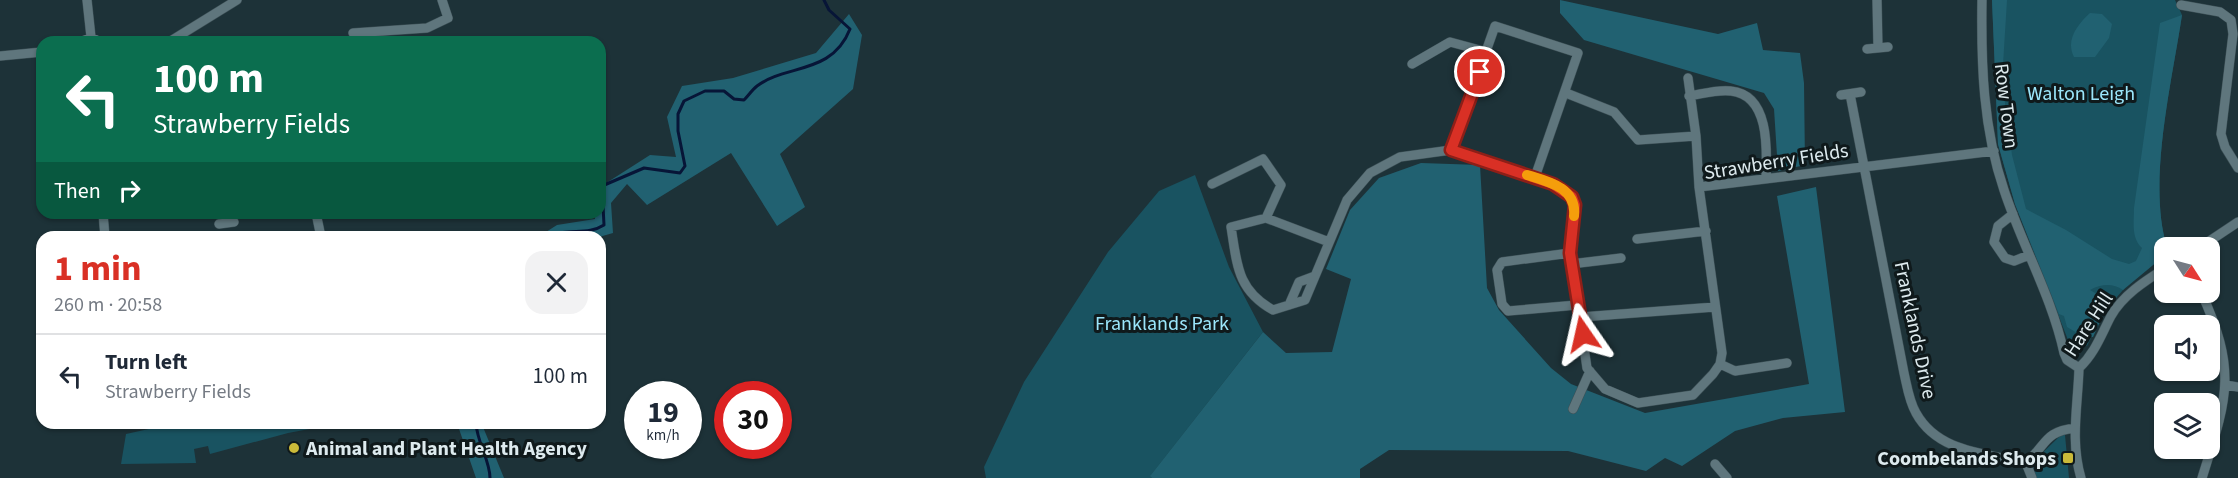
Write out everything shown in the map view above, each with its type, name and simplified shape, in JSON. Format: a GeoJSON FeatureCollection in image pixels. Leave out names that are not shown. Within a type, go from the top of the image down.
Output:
{"type":"FeatureCollection","features":[{"type":"Feature","properties":{"kind":"street"},"geometry":{"type":"LineString","coordinates":[[87,0],[95,36]]}},
{"type":"Feature","properties":{"kind":"street"},"geometry":{"type":"LineString","coordinates":[[179,36],[237,0]]}},
{"type":"Feature","properties":{"kind":"street"},"geometry":{"type":"LineString","coordinates":[[353,33],[427,28],[448,18],[442,0]]}},
{"type":"Feature","properties":{"kind":"street"},"geometry":{"type":"LineString","coordinates":[[1867,49],[1883,47],[1877,0]]}},
{"type":"Feature","properties":{"kind":"street","name":"Row Town"},"geometry":{"type":"LineString","coordinates":[[1982,0],[1984,91],[1994,151],[2013,214],[2067,360],[2079,368]]}},
{"type":"Feature","properties":{"kind":"street"},"geometry":{"type":"LineString","coordinates":[[2181,5],[2220,12],[2226,15],[2232,25],[2221,134],[2222,141],[2238,168]]}},
{"type":"Feature","properties":{"kind":"street"},"geometry":{"type":"LineString","coordinates":[[1451,150],[1495,26],[1578,53],[1535,177]]}},
{"type":"Feature","properties":{"kind":"street"},"geometry":{"type":"LineString","coordinates":[[1412,64],[1450,42],[1487,52]]}},
{"type":"Feature","properties":{"kind":"street"},"geometry":{"type":"LineString","coordinates":[[0,56],[36,53]]}},
{"type":"Feature","properties":{"kind":"street"},"geometry":{"type":"LineString","coordinates":[[1688,78],[1696,136],[1699,187]]}},
{"type":"Feature","properties":{"kind":"street"},"geometry":{"type":"LineString","coordinates":[[1689,96],[1731,91],[1746,95],[1757,105],[1763,123],[1766,178]]}},
{"type":"Feature","properties":{"kind":"street","name":"Franklands Drive"},"geometry":{"type":"LineString","coordinates":[[1861,92],[1845,94],[1864,165],[1904,373],[1915,412],[1939,439],[1954,447],[2026,462]]}},
{"type":"Feature","properties":{"kind":"street"},"geometry":{"type":"LineString","coordinates":[[1566,93],[1614,112],[1638,140],[1696,136]]}},
{"type":"Feature","properties":{"kind":"street"},"geometry":{"type":"LineString","coordinates":[[1329,242],[1266,218],[1231,227],[1238,270],[1256,300],[1273,310],[1305,300],[1347,200],[1370,173],[1400,157],[1451,150],[1535,177],[1553,184],[1572,197],[1575,205],[1570,253],[1587,368],[1605,388],[1638,403],[1693,395],[1720,364],[1735,371],[1787,363]]}},
{"type":"Feature","properties":{"kind":"street"},"geometry":{"type":"LineString","coordinates":[[1864,165],[1994,151]]}},
{"type":"Feature","properties":{"kind":"street"},"geometry":{"type":"LineString","coordinates":[[1212,184],[1263,159],[1281,185],[1266,218]]}},
{"type":"Feature","properties":{"kind":"street","name":"Strawberry Fields"},"geometry":{"type":"LineString","coordinates":[[1720,364],[1722,353],[1699,187],[1864,165]]}},
{"type":"Feature","properties":{"kind":"street"},"geometry":{"type":"LineString","coordinates":[[2013,214],[1998,226],[1994,242],[2004,258],[2014,261],[2029,255]]}},
{"type":"Feature","properties":{"kind":"street"},"geometry":{"type":"LineString","coordinates":[[2216,237],[2238,222]]}},
{"type":"Feature","properties":{"kind":"street"},"geometry":{"type":"LineString","coordinates":[[1637,239],[1706,231]]}},
{"type":"Feature","properties":{"kind":"street"},"geometry":{"type":"LineString","coordinates":[[1570,253],[1502,262],[1497,270],[1505,310],[1512,312],[1577,305]]}},
{"type":"Feature","properties":{"kind":"street"},"geometry":{"type":"LineString","coordinates":[[1571,264],[1621,258]]}},
{"type":"Feature","properties":{"kind":"street"},"geometry":{"type":"LineString","coordinates":[[1289,305],[1299,282],[1315,276]]}},
{"type":"Feature","properties":{"kind":"street","name":"Hare Hill"},"geometry":{"type":"LineString","coordinates":[[2081,478],[2077,464],[2075,423],[2079,368],[2091,357],[2120,303],[2134,289],[2154,276]]}},
{"type":"Feature","properties":{"kind":"street"},"geometry":{"type":"LineString","coordinates":[[2202,478],[2215,437],[2226,385],[2225,356],[2218,331],[2205,303]]}},
{"type":"Feature","properties":{"kind":"street"},"geometry":{"type":"LineString","coordinates":[[1581,317],[1715,307]]}},
{"type":"Feature","properties":{"kind":"street"},"geometry":{"type":"LineString","coordinates":[[1573,409],[1590,371]]}},
{"type":"Feature","properties":{"kind":"street"},"geometry":{"type":"LineString","coordinates":[[2226,385],[2238,387]]}},
{"type":"Feature","properties":{"kind":"street"},"geometry":{"type":"LineString","coordinates":[[2032,478],[2026,462],[2051,434],[2075,423]]}},
{"type":"Feature","properties":{"kind":"street"},"geometry":{"type":"LineString","coordinates":[[1715,464],[1727,478]]}},
{"type":"Feature","properties":{"kind":"green space","name":"Walton Leigh"},"geometry":{"type":"Polygon","coordinates":[[[1992,0],[2175,0],[2182,15],[2160,163],[2161,221],[2165,237],[2154,237],[2154,264],[2129,283],[2104,312],[2087,346],[2074,348],[2068,340],[2015,204],[1998,144],[1992,0]]]}},
{"type":"Feature","properties":{"kind":"green space","name":"Franklands Park"},"geometry":{"type":"Polygon","coordinates":[[[1195,175],[1229,267],[1263,332],[1151,475],[1152,478],[986,478],[984,467],[1024,382],[1108,252],[1159,191],[1195,175]]]}},
{"type":"Feature","properties":{"kind":"green space"},"geometry":{"type":"Polygon","coordinates":[[[149,429],[310,429],[210,454],[208,446],[194,449],[196,463],[121,464],[126,434],[149,429]]]}},
{"type":"Feature","properties":{"kind":"green space"},"geometry":{"type":"Polygon","coordinates":[[[2061,435],[2065,435],[2069,478],[2036,478],[2032,463],[2061,435]]]}},
{"type":"Feature","properties":{"kind":"shaded area"},"geometry":{"type":"Polygon","coordinates":[[[1560,0],[1718,34],[1757,23],[1763,50],[1800,53],[1804,83],[1805,165],[1778,171],[1774,109],[1764,93],[1584,40],[1560,13],[1560,0]]]}},
{"type":"Feature","properties":{"kind":"shaded area"},"geometry":{"type":"Polygon","coordinates":[[[1992,0],[2007,0],[2002,81],[2012,155],[2026,209],[2066,230],[2112,259],[2129,264],[2136,261],[2142,248],[2135,235],[2134,208],[2160,23],[2182,15],[2160,163],[2161,221],[2165,237],[2154,237],[2154,264],[2123,290],[2107,285],[2090,290],[2112,303],[2104,313],[2093,337],[2084,337],[2067,327],[2064,316],[2059,314],[2015,204],[1998,144],[1992,0]]]}},
{"type":"Feature","properties":{"kind":"shaded area"},"geometry":{"type":"Polygon","coordinates":[[[2090,13],[2102,14],[2112,24],[2109,38],[2095,57],[2074,57],[2071,44],[2074,33],[2090,13]]]}},
{"type":"Feature","properties":{"kind":"shaded area"},"geometry":{"type":"Polygon","coordinates":[[[849,14],[862,35],[853,89],[780,154],[805,207],[777,226],[731,153],[647,205],[627,184],[611,203],[613,233],[606,235],[606,231],[548,231],[557,225],[606,219],[606,183],[650,155],[676,157],[667,117],[682,86],[733,78],[816,53],[849,14]]]}},
{"type":"Feature","properties":{"kind":"shaded area"},"geometry":{"type":"Polygon","coordinates":[[[1421,163],[1480,165],[1487,288],[1499,310],[1551,368],[1571,384],[1645,413],[1809,384],[1777,196],[1816,187],[1845,412],[1783,418],[1735,431],[1682,466],[1665,458],[1646,471],[1568,451],[1389,450],[1360,469],[1360,478],[1152,478],[1150,476],[1263,332],[1286,353],[1332,352],[1351,279],[1326,269],[1350,210],[1379,178],[1421,163]]]}},
{"type":"Feature","properties":{"kind":"shaded area"},"geometry":{"type":"Polygon","coordinates":[[[459,429],[484,429],[504,478],[476,478],[459,429]]]}},
{"type":"Feature","properties":{"kind":"waterway"},"geometry":{"type":"LineString","coordinates":[[606,184],[644,168],[680,173],[685,166],[678,131],[678,114],[684,101],[705,91],[724,91],[734,99],[744,100],[757,86],[769,79],[808,66],[832,54],[842,44],[850,29],[829,10],[824,0]]}},
{"type":"Feature","properties":{"kind":"waterway"},"geometry":{"type":"LineString","coordinates":[[577,231],[591,230],[604,225],[604,219]]}},
{"type":"Feature","properties":{"kind":"waterway"},"geometry":{"type":"LineString","coordinates":[[477,429],[490,478]]}},
{"type":"Feature","properties":{"kind":"slow traffic"},"geometry":{"type":"LineString","coordinates":[[1527,175],[1553,184],[1572,197],[1575,205],[1574,216]]}},
{"type":"Feature","properties":{"kind":"place","name":"Animal and Plant Health Agency"},"geometry":{"type":"Point","coordinates":[294,448]}},
{"type":"Feature","properties":{"kind":"place","name":"Coombelands Shops"},"geometry":{"type":"Point","coordinates":[2068,458]}},
{"type":"Feature","properties":{"kind":"route"},"geometry":{"type":"LineString","coordinates":[[1480,72],[1451,150],[1535,177],[1553,184],[1572,197],[1575,205],[1570,253],[1583,334]]}}]}
